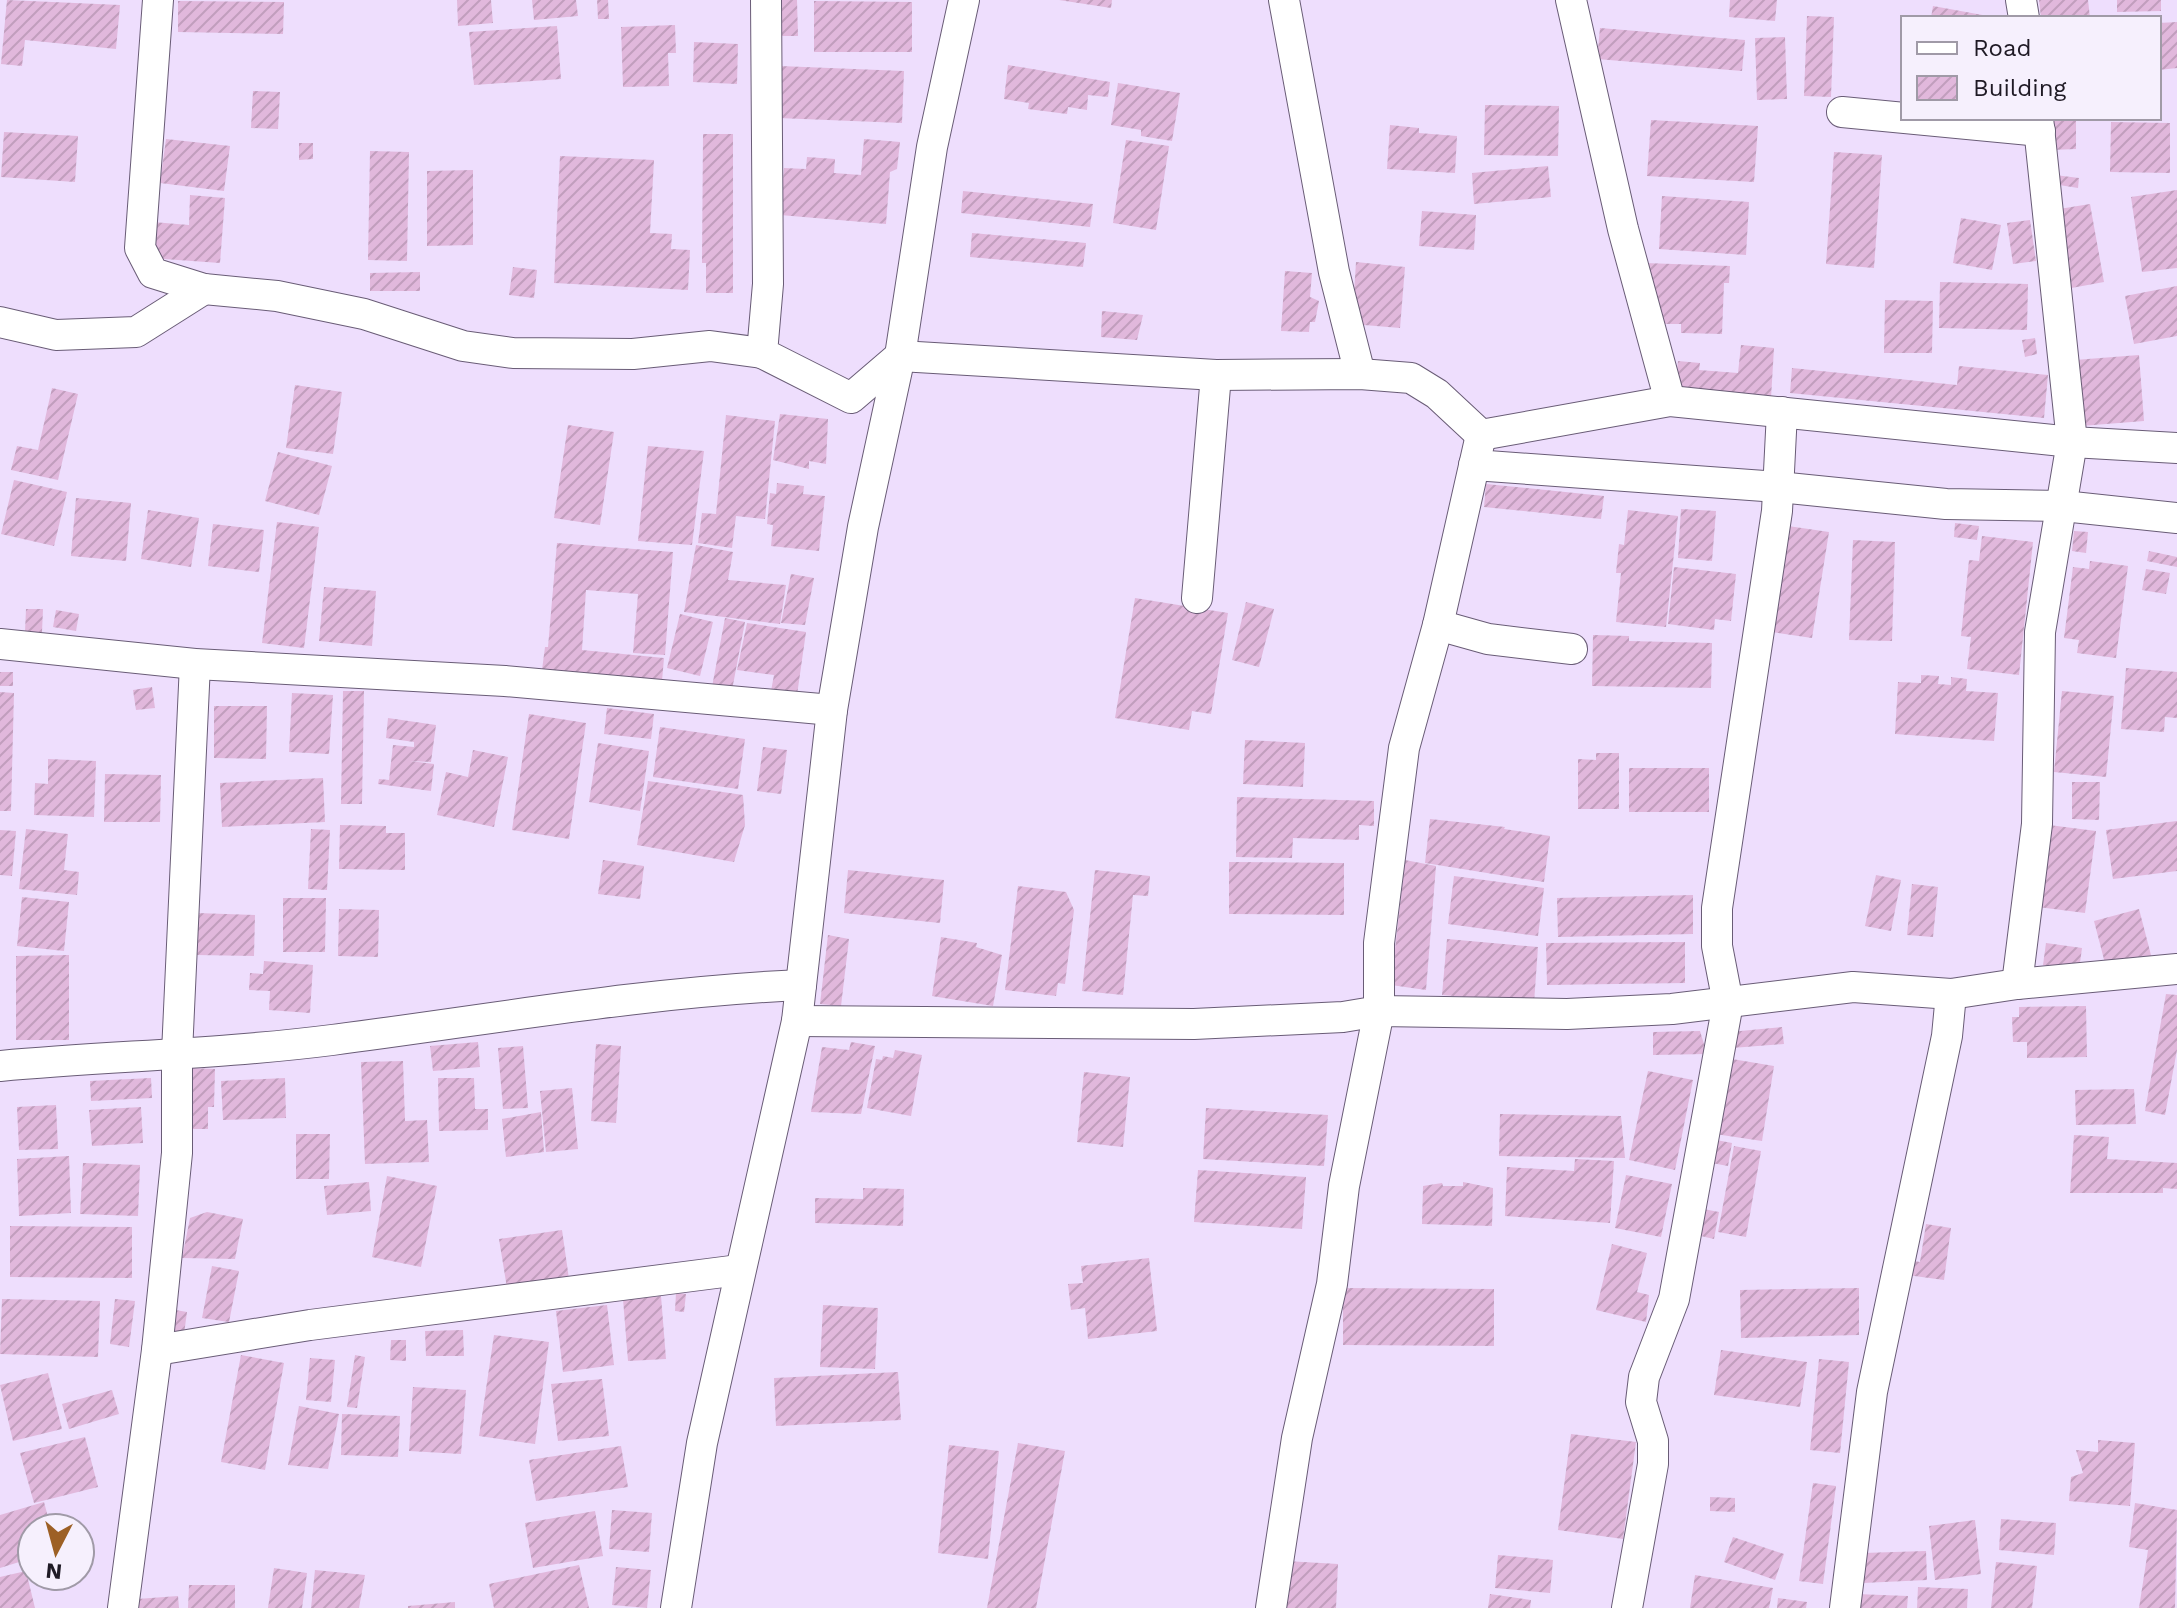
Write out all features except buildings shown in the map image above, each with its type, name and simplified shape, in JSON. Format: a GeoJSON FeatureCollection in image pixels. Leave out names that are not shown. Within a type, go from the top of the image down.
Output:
{"type":"FeatureCollection","features":[{"type":"Feature","properties":{"kind":"street"},"geometry":{"type":"LineString","coordinates":[[158,0],[140,248],[153,273],[204,289],[306,302],[364,314],[463,346],[513,353],[633,354],[710,346],[762,353],[851,398],[900,356],[1216,375],[1360,374],[1411,378],[1437,394],[1481,435]]}},
{"type":"Feature","properties":{"kind":"street"},"geometry":{"type":"LineString","coordinates":[[762,353],[768,284],[766,0]]}},
{"type":"Feature","properties":{"kind":"street"},"geometry":{"type":"LineString","coordinates":[[676,1608],[702,1443],[797,1021],[832,710],[863,527],[900,356],[932,147],[964,0]]}},
{"type":"Feature","properties":{"kind":"street"},"geometry":{"type":"LineString","coordinates":[[1284,0],[1334,272],[1360,374]]}},
{"type":"Feature","properties":{"kind":"street"},"geometry":{"type":"LineString","coordinates":[[1571,0],[1623,229],[1670,401]]}},
{"type":"Feature","properties":{"kind":"street"},"geometry":{"type":"LineString","coordinates":[[1842,112],[1901,116]]}},
{"type":"Feature","properties":{"kind":"street"},"geometry":{"type":"LineString","coordinates":[[1973,120],[2039,124],[2072,442],[2040,632],[2037,824],[2017,984]]}},
{"type":"Feature","properties":{"kind":"street"},"geometry":{"type":"LineString","coordinates":[[0,322],[56,335],[136,332],[204,289]]}},
{"type":"Feature","properties":{"kind":"street"},"geometry":{"type":"LineString","coordinates":[[1197,598],[1216,375]]}},
{"type":"Feature","properties":{"kind":"street"},"geometry":{"type":"LineString","coordinates":[[1481,435],[1670,401],[2072,442],[2177,448]]}},
{"type":"Feature","properties":{"kind":"street"},"geometry":{"type":"LineString","coordinates":[[1627,1608],[1653,1464],[1653,1441],[1641,1402],[1644,1377],[1674,1299],[1728,1003],[1717,946],[1717,908],[1778,487],[1782,412]]}},
{"type":"Feature","properties":{"kind":"street"},"geometry":{"type":"LineString","coordinates":[[1271,1608],[1297,1438],[1332,1284],[1344,1186],[1379,1011],[1379,943],[1404,748],[1438,625],[1481,435]]}},
{"type":"Feature","properties":{"kind":"street"},"geometry":{"type":"LineString","coordinates":[[1474,465],[1778,487],[1946,504],[2063,506],[2177,518]]}},
{"type":"Feature","properties":{"kind":"street"},"geometry":{"type":"LineString","coordinates":[[1438,625],[1488,639],[1572,649]]}},
{"type":"Feature","properties":{"kind":"street"},"geometry":{"type":"LineString","coordinates":[[0,644],[195,664],[505,681],[832,710]]}},
{"type":"Feature","properties":{"kind":"street"},"geometry":{"type":"LineString","coordinates":[[123,1608],[157,1350],[177,1153],[177,1053],[195,664]]}},
{"type":"Feature","properties":{"kind":"street"},"geometry":{"type":"LineString","coordinates":[[797,1021],[1194,1024],[1343,1017],[1379,1011],[1567,1014],[1728,1003],[1853,987],[1951,994],[2017,984],[2177,969]]}},
{"type":"Feature","properties":{"kind":"street"},"geometry":{"type":"LineString","coordinates":[[0,1066],[332,1040],[726,988],[801,985]]}},
{"type":"Feature","properties":{"kind":"street"},"geometry":{"type":"LineString","coordinates":[[1845,1608],[1872,1392],[1947,1036],[1951,994]]}},
{"type":"Feature","properties":{"kind":"street"},"geometry":{"type":"LineString","coordinates":[[157,1350],[310,1325],[739,1270]]}}]}
